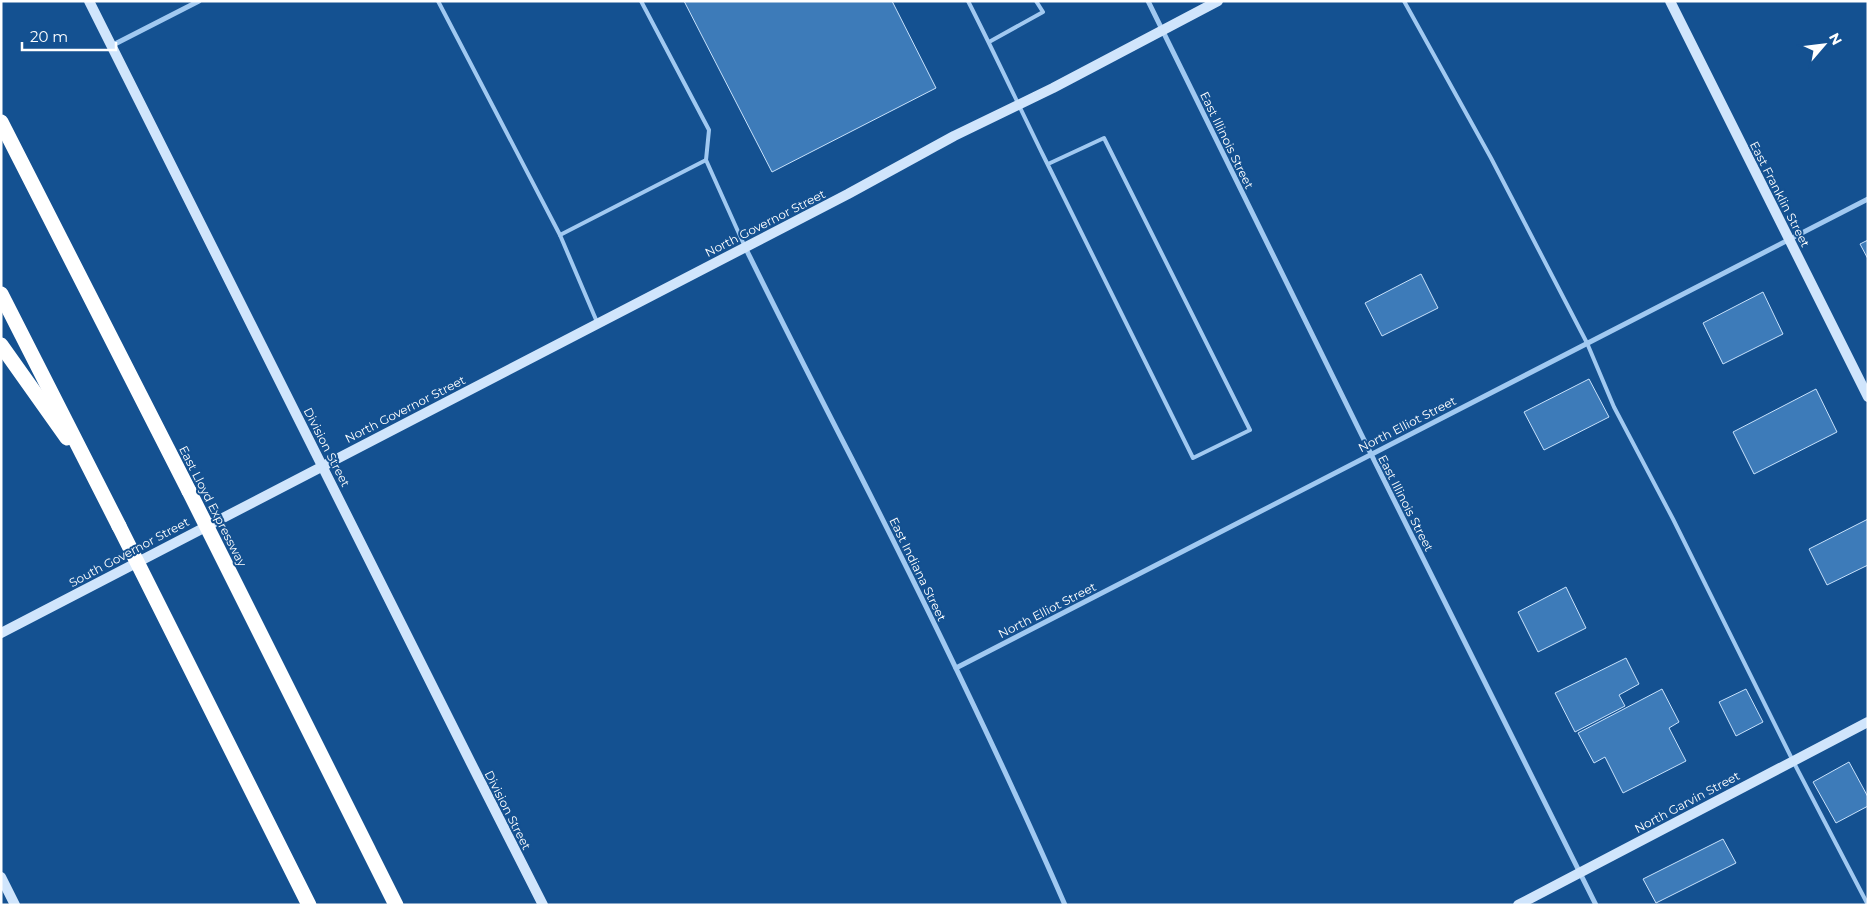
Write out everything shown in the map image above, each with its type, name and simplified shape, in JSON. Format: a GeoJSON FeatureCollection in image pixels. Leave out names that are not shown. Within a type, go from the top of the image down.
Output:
{"type":"FeatureCollection","features":[{"type":"Feature","properties":{"kind":"highway","name":"East Lloyd Expressway"},"geometry":{"type":"LineString","coordinates":[[1,122],[189,491],[396,905]]}},
{"type":"Feature","properties":{"kind":"highway"},"geometry":{"type":"LineString","coordinates":[[1,294],[94,475],[309,905]]}},
{"type":"Feature","properties":{"kind":"highway"},"geometry":{"type":"LineString","coordinates":[[1,345],[94,475]]}},
{"type":"Feature","properties":{"kind":"main road","name":"Division Street"},"geometry":{"type":"LineString","coordinates":[[89,1],[470,764],[543,905]]}},
{"type":"Feature","properties":{"kind":"main road","name":"North Governor Street"},"geometry":{"type":"LineString","coordinates":[[322,465],[598,324],[848,194],[954,136],[1218,1]]}},
{"type":"Feature","properties":{"kind":"main road","name":"East Franklin Street"},"geometry":{"type":"LineString","coordinates":[[1670,1],[1868,397]]}},
{"type":"Feature","properties":{"kind":"main road","name":"South Governor Street"},"geometry":{"type":"LineString","coordinates":[[1,633],[322,465]]}},
{"type":"Feature","properties":{"kind":"main road","name":"North Garvin Street"},"geometry":{"type":"LineString","coordinates":[[1518,905],[1868,722]]}},
{"type":"Feature","properties":{"kind":"main road"},"geometry":{"type":"LineString","coordinates":[[1,877],[15,905]]}},
{"type":"Feature","properties":{"kind":"street"},"geometry":{"type":"LineString","coordinates":[[110,46],[199,1]]}},
{"type":"Feature","properties":{"kind":"street","name":"East Illinois Street"},"geometry":{"type":"LineString","coordinates":[[1148,1],[1596,905]]}},
{"type":"Feature","properties":{"kind":"street","name":"North Elliot Street"},"geometry":{"type":"LineString","coordinates":[[956,668],[1868,198]]}},
{"type":"Feature","properties":{"kind":"street","name":"East Indiana Street"},"geometry":{"type":"LineString","coordinates":[[745,247],[956,668],[1026,815],[1065,905]]}},
{"type":"Feature","properties":{"kind":"lane"},"geometry":{"type":"LineString","coordinates":[[438,1],[560,235],[598,324]]}},
{"type":"Feature","properties":{"kind":"lane"},"geometry":{"type":"LineString","coordinates":[[641,1],[709,130],[706,160],[745,247]]}},
{"type":"Feature","properties":{"kind":"lane"},"geometry":{"type":"LineString","coordinates":[[968,1],[989,42],[1018,104],[1193,458],[1250,430],[1104,138],[1048,164]]}},
{"type":"Feature","properties":{"kind":"lane"},"geometry":{"type":"LineString","coordinates":[[989,42],[1042,12],[1036,1]]}},
{"type":"Feature","properties":{"kind":"lane"},"geometry":{"type":"LineString","coordinates":[[1404,1],[1491,158],[1587,343],[1614,408],[1674,520],[1793,761],[1868,905]]}},
{"type":"Feature","properties":{"kind":"lane"},"geometry":{"type":"LineString","coordinates":[[560,235],[706,160]]}},
{"type":"Feature","properties":{"kind":"building"},"geometry":{"type":"Polygon","coordinates":[[[684,1],[892,1],[936,88],[772,172],[684,1]]]}},
{"type":"Feature","properties":{"kind":"building"},"geometry":{"type":"Polygon","coordinates":[[[1868,240],[1868,259],[1860,244],[1868,240]]]}},
{"type":"Feature","properties":{"kind":"building"},"geometry":{"type":"Polygon","coordinates":[[[1421,274],[1438,308],[1382,336],[1365,303],[1421,274]]]}},
{"type":"Feature","properties":{"kind":"building"},"geometry":{"type":"Polygon","coordinates":[[[1763,292],[1783,334],[1723,364],[1703,323],[1763,292]]]}},
{"type":"Feature","properties":{"kind":"building"},"geometry":{"type":"Polygon","coordinates":[[[1589,379],[1609,417],[1544,450],[1524,412],[1589,379]]]}},
{"type":"Feature","properties":{"kind":"building"},"geometry":{"type":"Polygon","coordinates":[[[1816,389],[1837,432],[1754,474],[1733,432],[1816,389]]]}},
{"type":"Feature","properties":{"kind":"building"},"geometry":{"type":"Polygon","coordinates":[[[1868,519],[1868,565],[1827,585],[1809,549],[1868,519]]]}},
{"type":"Feature","properties":{"kind":"building"},"geometry":{"type":"Polygon","coordinates":[[[1566,587],[1586,628],[1538,652],[1518,612],[1566,587]]]}},
{"type":"Feature","properties":{"kind":"building"},"geometry":{"type":"Polygon","coordinates":[[[1626,658],[1639,684],[1619,695],[1625,706],[1575,732],[1555,693],[1626,658]]]}},
{"type":"Feature","properties":{"kind":"building"},"geometry":{"type":"Polygon","coordinates":[[[1662,689],[1679,722],[1669,728],[1686,761],[1623,793],[1605,757],[1594,763],[1578,733],[1662,689]]]}},
{"type":"Feature","properties":{"kind":"building"},"geometry":{"type":"Polygon","coordinates":[[[1746,689],[1763,722],[1736,736],[1719,702],[1746,689]]]}},
{"type":"Feature","properties":{"kind":"building"},"geometry":{"type":"Polygon","coordinates":[[[1849,762],[1868,797],[1868,806],[1836,823],[1813,782],[1849,762]]]}},
{"type":"Feature","properties":{"kind":"building"},"geometry":{"type":"Polygon","coordinates":[[[1723,839],[1736,863],[1656,903],[1643,879],[1723,839]]]}}]}
